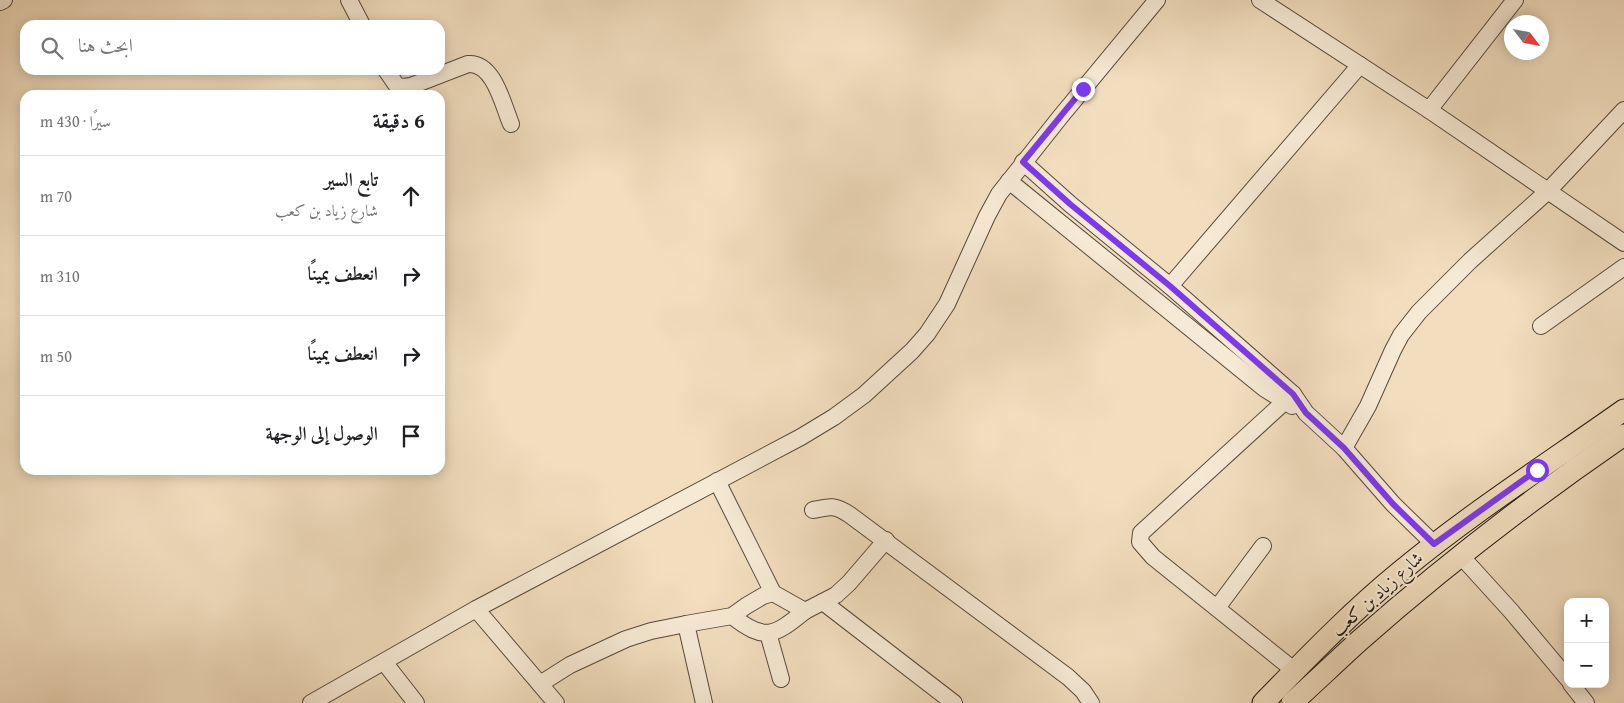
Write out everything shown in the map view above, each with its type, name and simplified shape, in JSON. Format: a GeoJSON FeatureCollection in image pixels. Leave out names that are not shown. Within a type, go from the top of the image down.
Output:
{"type":"FeatureCollection","features":[{"type":"Feature","properties":{"kind":"main road","name":"شارع زياد بن كعب"},"geometry":{"type":"LineString","coordinates":[[1263,703],[1357,610],[1399,572],[1434,544],[1624,410]]}},
{"type":"Feature","properties":{"kind":"main road","name":"شارع زياد بن كعب"},"geometry":{"type":"LineString","coordinates":[[1292,703],[1358,642],[1461,556],[1624,435]]}},
{"type":"Feature","properties":{"kind":"street"},"geometry":{"type":"LineString","coordinates":[[0,2],[4,0]]}},
{"type":"Feature","properties":{"kind":"street"},"geometry":{"type":"LineString","coordinates":[[349,0],[359,20]]}},
{"type":"Feature","properties":{"kind":"street"},"geometry":{"type":"LineString","coordinates":[[311,703],[476,609],[800,437],[834,417],[864,395],[912,351],[927,334],[947,304],[987,216],[1009,181],[1157,0]]}},
{"type":"Feature","properties":{"kind":"street"},"geometry":{"type":"LineString","coordinates":[[1260,0],[1428,110],[1624,243]]}},
{"type":"Feature","properties":{"kind":"street"},"geometry":{"type":"LineString","coordinates":[[1428,110],[1515,0]]}},
{"type":"Feature","properties":{"kind":"street"},"geometry":{"type":"LineString","coordinates":[[445,73],[468,64],[478,65],[492,77],[511,124]]}},
{"type":"Feature","properties":{"kind":"street"},"geometry":{"type":"LineString","coordinates":[[1170,286],[1360,65]]}},
{"type":"Feature","properties":{"kind":"street"},"geometry":{"type":"LineString","coordinates":[[389,75],[397,86],[404,87],[440,75]]}},
{"type":"Feature","properties":{"kind":"street"},"geometry":{"type":"LineString","coordinates":[[1344,448],[1368,406],[1401,335],[1418,312],[1470,261],[1548,191],[1624,110]]}},
{"type":"Feature","properties":{"kind":"street"},"geometry":{"type":"LineString","coordinates":[[1023,162],[1070,204],[1170,286],[1344,448],[1393,504],[1434,544]]}},
{"type":"Feature","properties":{"kind":"street"},"geometry":{"type":"LineString","coordinates":[[1009,181],[1257,383],[1289,398]]}},
{"type":"Feature","properties":{"kind":"street"},"geometry":{"type":"LineString","coordinates":[[1541,326],[1624,267]]}},
{"type":"Feature","properties":{"kind":"street"},"geometry":{"type":"LineString","coordinates":[[1289,398],[1141,533],[1140,542],[1153,557],[1295,671]]}},
{"type":"Feature","properties":{"kind":"street"},"geometry":{"type":"LineString","coordinates":[[717,481],[773,594],[804,611]]}},
{"type":"Feature","properties":{"kind":"street"},"geometry":{"type":"LineString","coordinates":[[813,510],[829,506],[837,507],[886,540],[1068,677],[1083,691],[1091,703]]}},
{"type":"Feature","properties":{"kind":"street"},"geometry":{"type":"LineString","coordinates":[[732,616],[750,629],[768,633],[786,626],[804,611],[836,595],[849,583],[886,540]]}},
{"type":"Feature","properties":{"kind":"street"},"geometry":{"type":"LineString","coordinates":[[1217,608],[1263,546]]}},
{"type":"Feature","properties":{"kind":"street"},"geometry":{"type":"LineString","coordinates":[[1461,556],[1511,611],[1564,675]]}},
{"type":"Feature","properties":{"kind":"street"},"geometry":{"type":"LineString","coordinates":[[540,684],[570,665],[626,639],[686,624],[732,616],[763,596],[773,594]]}},
{"type":"Feature","properties":{"kind":"street"},"geometry":{"type":"LineString","coordinates":[[822,602],[954,703]]}},
{"type":"Feature","properties":{"kind":"street"},"geometry":{"type":"LineString","coordinates":[[476,609],[556,703]]}},
{"type":"Feature","properties":{"kind":"street"},"geometry":{"type":"LineString","coordinates":[[686,624],[704,703]]}},
{"type":"Feature","properties":{"kind":"street"},"geometry":{"type":"LineString","coordinates":[[768,633],[781,678]]}},
{"type":"Feature","properties":{"kind":"street"},"geometry":{"type":"LineString","coordinates":[[384,662],[416,703]]}},
{"type":"Feature","properties":{"kind":"street"},"geometry":{"type":"LineString","coordinates":[[1575,688],[1586,703]]}},
{"type":"Feature","properties":{"kind":"route"},"geometry":{"type":"LineString","coordinates":[[1083,89],[1023,162],[1042,181],[1170,286],[1293,394],[1306,413],[1344,448],[1393,504],[1434,544],[1537,470]]}}]}
